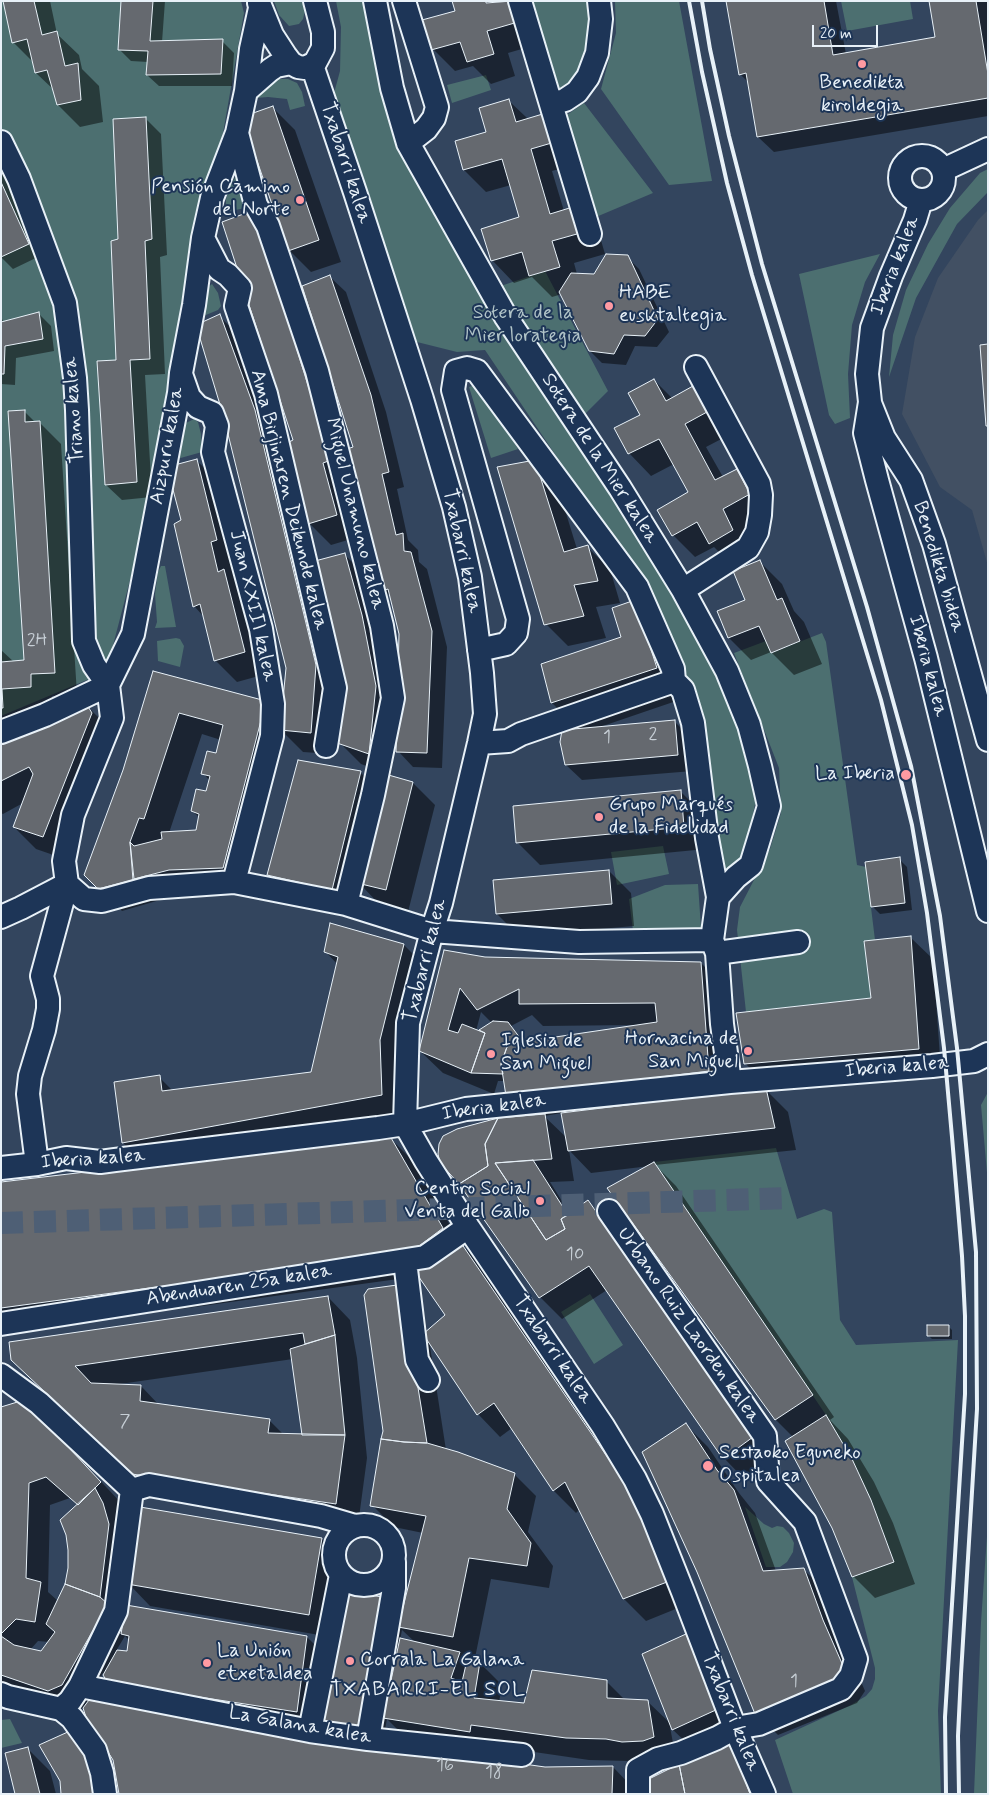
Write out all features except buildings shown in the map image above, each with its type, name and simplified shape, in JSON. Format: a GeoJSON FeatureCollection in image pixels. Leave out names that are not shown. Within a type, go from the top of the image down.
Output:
{"type":"FeatureCollection","features":[{"type":"Feature","properties":{"kind":"street"},"geometry":{"type":"LineString","coordinates":[[246,92],[276,66],[302,64],[321,53],[323,39],[315,1]]}},
{"type":"Feature","properties":{"kind":"street","name":"Sotera de la Mier kalea"},"geometry":{"type":"LineString","coordinates":[[375,1],[392,88],[408,143],[506,318],[620,488],[682,590],[720,658],[749,725],[769,806],[751,865],[736,877],[718,898]]}},
{"type":"Feature","properties":{"kind":"street"},"geometry":{"type":"LineString","coordinates":[[404,1],[437,107],[434,118],[426,129],[408,143]]}},
{"type":"Feature","properties":{"kind":"street"},"geometry":{"type":"LineString","coordinates":[[520,1],[590,234]]}},
{"type":"Feature","properties":{"kind":"street"},"geometry":{"type":"LineString","coordinates":[[551,104],[565,100],[577,92],[588,77],[597,52],[601,19],[599,1]]}},
{"type":"Feature","properties":{"kind":"street","name":"Txabarri kalea"},"geometry":{"type":"LineString","coordinates":[[259,4],[279,48],[302,64],[356,192],[441,463],[454,507],[470,577],[485,714],[441,903],[408,1023],[405,1124],[468,1227],[603,1426],[636,1479],[652,1514],[735,1728],[764,1794]]}},
{"type":"Feature","properties":{"kind":"street","name":"Aizpuru kalea"},"geometry":{"type":"LineString","coordinates":[[108,685],[133,634],[179,393],[203,238],[212,198],[237,133],[246,92],[259,4]]}},
{"type":"Feature","properties":{"kind":"street","name":"Miguel Unamuno kalea"},"geometry":{"type":"LineString","coordinates":[[237,133],[256,205],[268,226],[317,371],[382,626],[390,680],[392,698],[373,795],[346,904]]}},
{"type":"Feature","properties":{"kind":"street","name":"Triano kalea"},"geometry":{"type":"LineString","coordinates":[[1,142],[19,179],[65,303],[75,378],[77,410],[84,641],[94,665],[108,685]]}},
{"type":"Feature","properties":{"kind":"street"},"geometry":{"type":"LineString","coordinates":[[942,170],[988,150]]}},
{"type":"Feature","properties":{"kind":"street"},"geometry":{"type":"LineString","coordinates":[[928,157],[939,164],[942,170],[944,178],[940,191],[935,196],[921,200],[912,198],[902,188],[900,181],[903,167],[914,158],[928,157]]}},
{"type":"Feature","properties":{"kind":"street","name":"Iberia kalea"},"geometry":{"type":"LineString","coordinates":[[921,200],[915,220],[890,276],[872,328],[867,374],[870,402],[866,433],[877,480],[936,695],[988,911]]}},
{"type":"Feature","properties":{"kind":"street","name":"Ama Birjinaren Deikunde kalea"},"geometry":{"type":"LineString","coordinates":[[203,238],[219,269],[228,275],[240,288],[236,306],[266,394],[334,688],[326,746]]}},
{"type":"Feature","properties":{"kind":"street"},"geometry":{"type":"LineString","coordinates":[[682,590],[748,548],[757,532],[760,514],[761,495],[758,484],[696,367]]}},
{"type":"Feature","properties":{"kind":"street"},"geometry":{"type":"LineString","coordinates":[[479,650],[506,644],[516,633],[518,619],[453,390],[456,371],[467,368],[477,371],[637,587],[673,669],[674,681],[683,690],[693,723],[707,838],[718,898],[714,946],[730,1082]]}},
{"type":"Feature","properties":{"kind":"street","name":"Juan XXIII kalea"},"geometry":{"type":"LineString","coordinates":[[181,373],[189,397],[198,407],[212,413],[217,426],[213,452],[262,629],[274,704],[272,736],[234,882]]}},
{"type":"Feature","properties":{"kind":"street","name":"Benedikta bidea"},"geometry":{"type":"LineString","coordinates":[[870,402],[884,438],[911,480],[934,544],[988,740]]}},
{"type":"Feature","properties":{"kind":"street","name":"Iberia kalea"},"geometry":{"type":"LineString","coordinates":[[877,480],[878,467],[884,454],[893,453]]}},
{"type":"Feature","properties":{"kind":"street"},"geometry":{"type":"LineString","coordinates":[[441,463],[472,456]]}},
{"type":"Feature","properties":{"kind":"street"},"geometry":{"type":"LineString","coordinates":[[479,743],[508,741],[521,734],[674,681]]}},
{"type":"Feature","properties":{"kind":"street"},"geometry":{"type":"LineString","coordinates":[[1,732],[45,715],[108,685],[112,718],[73,814],[64,861],[67,884],[42,976],[48,999],[48,1009],[28,1094],[37,1164]]}},
{"type":"Feature","properties":{"kind":"street"},"geometry":{"type":"LineString","coordinates":[[67,884],[84,899],[102,901],[149,888],[234,882],[346,904],[432,931],[579,942],[714,946],[798,942]]}},
{"type":"Feature","properties":{"kind":"street"},"geometry":{"type":"LineString","coordinates":[[1,916],[22,908],[67,884]]}},
{"type":"Feature","properties":{"kind":"street","name":"Iberia kalea"},"geometry":{"type":"LineString","coordinates":[[1,1168],[37,1164],[66,1158],[100,1162],[405,1124],[466,1109],[730,1082],[932,1066],[974,1061],[988,1054]]}},
{"type":"Feature","properties":{"kind":"street","name":"Urbano Ruiz Laorden kalea"},"geometry":{"type":"LineString","coordinates":[[609,1212],[765,1436],[768,1481],[805,1522],[856,1659],[851,1676],[841,1690],[759,1724],[735,1728],[717,1738],[658,1759],[638,1770],[638,1794]]}},
{"type":"Feature","properties":{"kind":"street","name":"Abenduaren 25a kalea"},"geometry":{"type":"LineString","coordinates":[[1,1324],[425,1257],[468,1227]]}},
{"type":"Feature","properties":{"kind":"street"},"geometry":{"type":"LineString","coordinates":[[404,1261],[417,1360],[428,1380]]}},
{"type":"Feature","properties":{"kind":"street"},"geometry":{"type":"LineString","coordinates":[[1,1375],[39,1403],[132,1490]]}},
{"type":"Feature","properties":{"kind":"street"},"geometry":{"type":"LineString","coordinates":[[132,1490],[149,1484],[321,1516],[355,1526],[373,1526],[382,1530],[388,1536],[393,1544],[395,1553],[394,1588],[368,1739]]}},
{"type":"Feature","properties":{"kind":"street"},"geometry":{"type":"LineString","coordinates":[[61,1709],[70,1701],[80,1686],[116,1611],[132,1490]]}},
{"type":"Feature","properties":{"kind":"street"},"geometry":{"type":"LineString","coordinates":[[355,1526],[342,1534],[334,1550],[334,1559],[341,1575],[358,1585],[367,1586],[385,1578],[391,1571],[394,1562]]}},
{"type":"Feature","properties":{"kind":"street"},"geometry":{"type":"LineString","coordinates":[[310,1730],[341,1575]]}},
{"type":"Feature","properties":{"kind":"street","name":"La Galana kalea"},"geometry":{"type":"LineString","coordinates":[[80,1686],[310,1730],[368,1739],[522,1755]]}},
{"type":"Feature","properties":{"kind":"street"},"geometry":{"type":"LineString","coordinates":[[1,1694],[61,1709],[72,1718],[95,1750],[102,1773],[105,1794]]}},
{"type":"Feature","properties":{"kind":"shaded area"},"geometry":{"type":"Polygon","coordinates":[[[988,210],[988,566],[972,510],[940,487],[902,414],[915,337],[938,278],[978,220],[988,210]]]}},
{"type":"Feature","properties":{"kind":"green space"},"geometry":{"type":"Polygon","coordinates":[[[1,1],[241,1],[244,13],[179,393],[106,672],[1,716],[1,1]]]}},
{"type":"Feature","properties":{"kind":"green space"},"geometry":{"type":"Polygon","coordinates":[[[274,1],[302,1],[305,11],[303,19],[299,24],[289,26],[279,15],[274,1]]]}},
{"type":"Feature","properties":{"kind":"green space","name":"Sotera de la Mier lorategia"},"geometry":{"type":"Polygon","coordinates":[[[336,1],[368,1],[394,116],[486,291],[545,271],[608,391],[570,429],[665,573],[717,670],[748,749],[757,794],[744,859],[717,881],[685,673],[634,572],[485,350],[457,352],[413,341],[333,97],[340,71],[341,27],[336,1]]]}},
{"type":"Feature","properties":{"kind":"green space"},"geometry":{"type":"Polygon","coordinates":[[[528,1],[591,1],[590,48],[579,74],[560,94],[555,88],[528,1]]]}},
{"type":"Feature","properties":{"kind":"green space"},"geometry":{"type":"Polygon","coordinates":[[[615,1],[679,1],[712,181],[669,185],[601,89],[616,33],[615,1]]]}},
{"type":"Feature","properties":{"kind":"green space"},"geometry":{"type":"Polygon","coordinates":[[[841,1],[910,1],[913,19],[847,31],[841,1]]]}},
{"type":"Feature","properties":{"kind":"green space"},"geometry":{"type":"Polygon","coordinates":[[[486,75],[491,90],[452,103],[447,85],[486,75]]]}},
{"type":"Feature","properties":{"kind":"green space"},"geometry":{"type":"Polygon","coordinates":[[[277,79],[288,79],[297,83],[302,92],[305,106],[290,110],[287,99],[256,98],[260,91],[277,79]]]}},
{"type":"Feature","properties":{"kind":"green space"},"geometry":{"type":"Polygon","coordinates":[[[584,103],[653,193],[596,217],[564,117],[584,103]]]}},
{"type":"Feature","properties":{"kind":"green space"},"geometry":{"type":"Polygon","coordinates":[[[988,169],[988,192],[957,224],[916,298],[889,377],[893,335],[906,290],[928,244],[950,208],[980,173],[988,169]]]}},
{"type":"Feature","properties":{"kind":"green space"},"geometry":{"type":"Polygon","coordinates":[[[236,176],[241,178],[245,208],[226,212],[228,190],[236,176]]]}},
{"type":"Feature","properties":{"kind":"green space"},"geometry":{"type":"Polygon","coordinates":[[[880,254],[865,282],[852,325],[848,374],[850,418],[835,424],[829,415],[799,274],[880,254]]]}},
{"type":"Feature","properties":{"kind":"green space"},"geometry":{"type":"Polygon","coordinates":[[[212,284],[218,293],[221,306],[218,310],[201,317],[206,289],[212,284]]]}},
{"type":"Feature","properties":{"kind":"green space"},"geometry":{"type":"Polygon","coordinates":[[[474,385],[486,397],[518,449],[491,458],[469,387],[474,385]]]}},
{"type":"Feature","properties":{"kind":"green space"},"geometry":{"type":"Polygon","coordinates":[[[194,419],[198,422],[201,434],[202,452],[177,459],[183,430],[186,423],[194,419]]]}},
{"type":"Feature","properties":{"kind":"green space"},"geometry":{"type":"Polygon","coordinates":[[[161,566],[165,566],[176,627],[155,628],[157,622],[155,594],[158,572],[161,566]]]}},
{"type":"Feature","properties":{"kind":"green space"},"geometry":{"type":"Polygon","coordinates":[[[822,633],[826,642],[857,865],[866,867],[875,940],[864,941],[871,998],[746,1012],[737,930],[740,907],[770,849],[781,813],[779,768],[734,653],[766,641],[771,653],[822,633]]]}},
{"type":"Feature","properties":{"kind":"green space"},"geometry":{"type":"Polygon","coordinates":[[[180,639],[184,646],[180,667],[158,661],[157,641],[180,639]]]}},
{"type":"Feature","properties":{"kind":"green space"},"geometry":{"type":"Polygon","coordinates":[[[663,846],[669,874],[617,885],[611,852],[663,846]]]}},
{"type":"Feature","properties":{"kind":"green space"},"geometry":{"type":"Polygon","coordinates":[[[698,884],[701,928],[633,931],[629,899],[665,885],[698,884]]]}},
{"type":"Feature","properties":{"kind":"green space"},"geometry":{"type":"Polygon","coordinates":[[[988,1092],[988,1184],[981,1105],[988,1092]]]}},
{"type":"Feature","properties":{"kind":"green space"},"geometry":{"type":"Polygon","coordinates":[[[776,1148],[797,1219],[824,1209],[832,1212],[840,1320],[856,1345],[958,1340],[938,1711],[941,1794],[793,1794],[775,1740],[851,1705],[866,1696],[872,1689],[875,1679],[875,1668],[852,1577],[894,1561],[871,1500],[852,1459],[826,1415],[654,1162],[776,1148]]]}},
{"type":"Feature","properties":{"kind":"green space"},"geometry":{"type":"Polygon","coordinates":[[[590,1294],[623,1345],[594,1364],[561,1312],[590,1294]]]}},
{"type":"Feature","properties":{"kind":"green space"},"geometry":{"type":"Polygon","coordinates":[[[745,1507],[764,1524],[772,1528],[777,1526],[783,1527],[789,1533],[794,1543],[793,1552],[787,1562],[780,1567],[766,1567],[745,1507]]]}},
{"type":"Feature","properties":{"kind":"green space"},"geometry":{"type":"Polygon","coordinates":[[[988,1522],[988,1794],[974,1794],[981,1622],[988,1522]]]}},
{"type":"Feature","properties":{"kind":"green space"},"geometry":{"type":"Polygon","coordinates":[[[10,1719],[22,1743],[1,1748],[1,1720],[10,1719]]]}},
{"type":"Feature","properties":{"kind":"tunnel"},"geometry":{"type":"LineString","coordinates":[[1,1223],[791,1198]]}},
{"type":"Feature","properties":{"kind":"railway"},"geometry":{"type":"LineString","coordinates":[[689,1],[702,72],[727,183],[752,275],[881,700],[912,825],[927,913],[944,1048],[962,1256],[965,1316],[965,1394],[945,1717],[946,1794]]}},
{"type":"Feature","properties":{"kind":"railway"},"geometry":{"type":"LineString","coordinates":[[702,1],[710,49],[729,136],[762,264],[867,607],[911,766],[940,916],[957,1048],[976,1252],[977,1409],[958,1736],[959,1794]]}},
{"type":"Feature","properties":{"kind":"place","name":"Benedikta kiroldegia"},"geometry":{"type":"Point","coordinates":[862,64]}},
{"type":"Feature","properties":{"kind":"place","name":"Pensión Camino del Norte"},"geometry":{"type":"Point","coordinates":[300,200]}},
{"type":"Feature","properties":{"kind":"place","name":"HABE eusktaltegia"},"geometry":{"type":"Point","coordinates":[609,306]}},
{"type":"Feature","properties":{"kind":"place","name":"La Iberia"},"geometry":{"type":"Point","coordinates":[906,775]}},
{"type":"Feature","properties":{"kind":"place","name":"Grupo Marqués de la Fidelidad"},"geometry":{"type":"Point","coordinates":[599,817]}},
{"type":"Feature","properties":{"kind":"place","name":"Hornacina de San Miguel"},"geometry":{"type":"Point","coordinates":[748,1051]}},
{"type":"Feature","properties":{"kind":"place","name":"Iglesia de San Miguel"},"geometry":{"type":"Point","coordinates":[491,1054]}},
{"type":"Feature","properties":{"kind":"place","name":"Centro Social Venta del Gallo"},"geometry":{"type":"Point","coordinates":[540,1201]}},
{"type":"Feature","properties":{"kind":"place","name":"Sestaoko Eguneko Ospitalea"},"geometry":{"type":"Point","coordinates":[708,1466]}},
{"type":"Feature","properties":{"kind":"place","name":"Corrala La Galana"},"geometry":{"type":"Point","coordinates":[350,1661]}},
{"type":"Feature","properties":{"kind":"place","name":"La Unión etxetaldea"},"geometry":{"type":"Point","coordinates":[207,1663]}},
{"type":"Feature","properties":{"kind":"district","name":"TXABARRI-EL SOL"},"geometry":{"type":"Point","coordinates":[428,1691]}}]}
